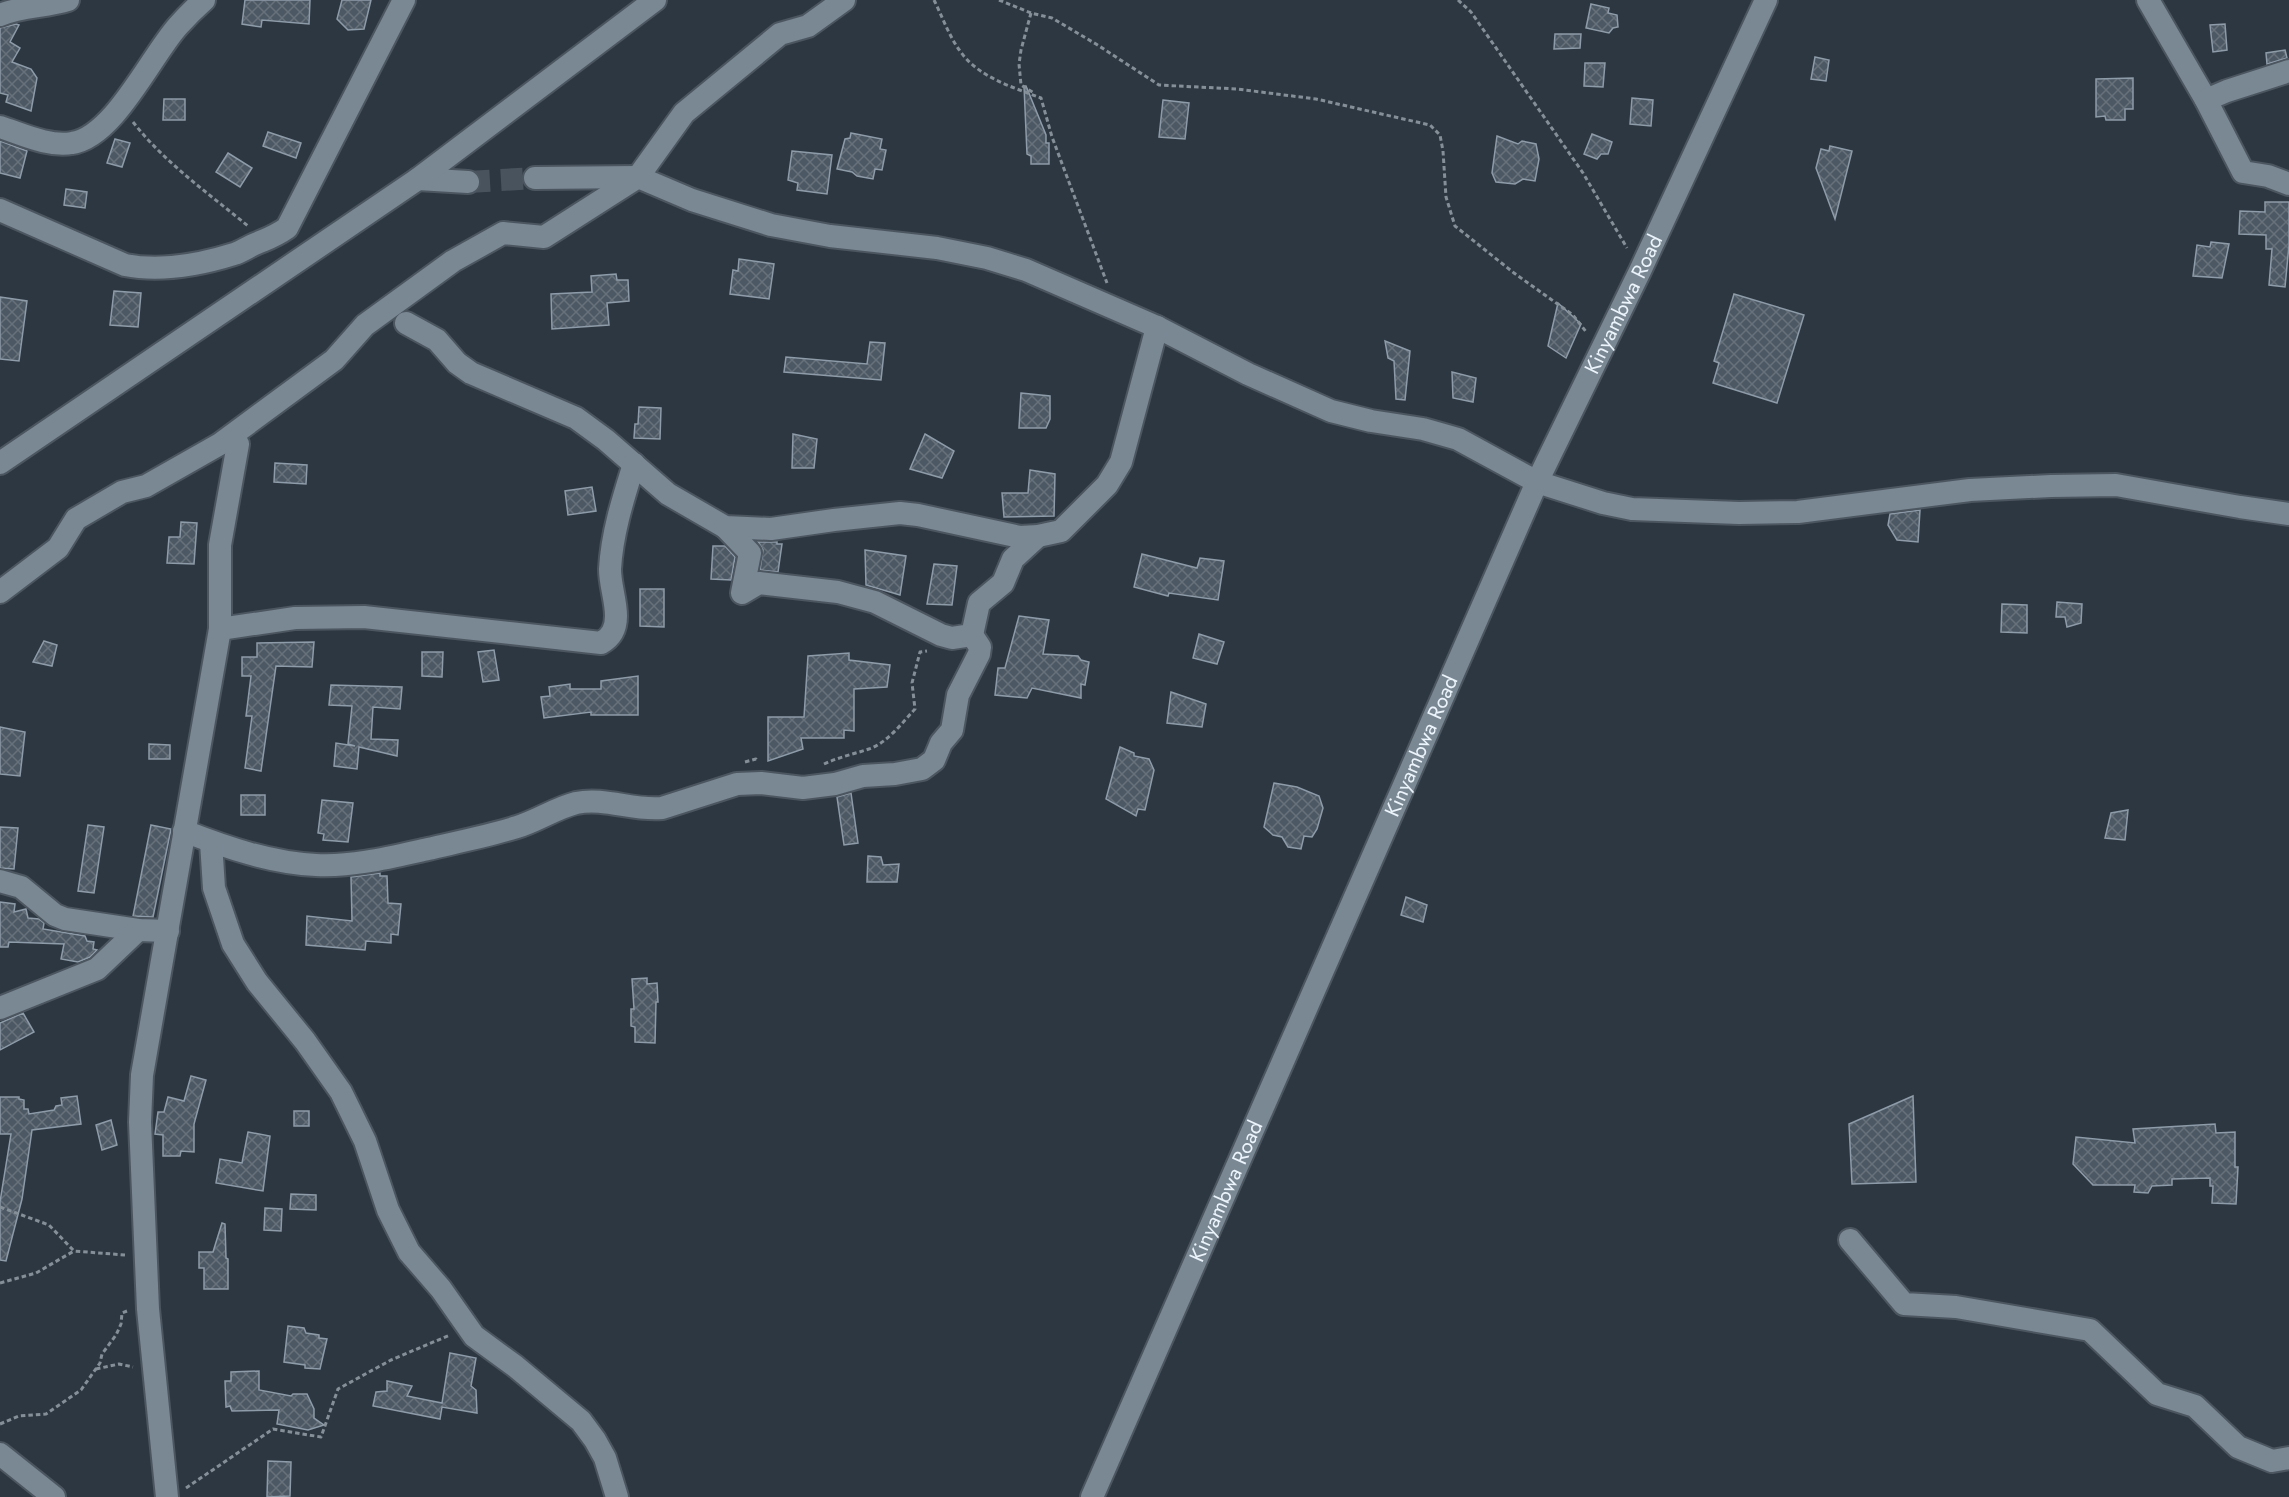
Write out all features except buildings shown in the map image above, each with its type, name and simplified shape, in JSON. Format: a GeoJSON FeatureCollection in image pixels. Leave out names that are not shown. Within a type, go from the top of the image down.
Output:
{"type":"FeatureCollection","features":[{"type":"Feature","properties":{"kind":"street"},"geometry":{"type":"LineString","coordinates":[[0,15],[12,10],[45,6],[68,0]]}},
{"type":"Feature","properties":{"kind":"street"},"geometry":{"type":"LineString","coordinates":[[0,127],[43,141],[71,143],[100,129],[121,106],[177,27],[204,0]]}},
{"type":"Feature","properties":{"kind":"street"},"geometry":{"type":"LineString","coordinates":[[0,210],[125,265],[145,269],[191,264],[236,254],[262,241],[272,239],[287,228],[404,0]]}},
{"type":"Feature","properties":{"kind":"street"},"geometry":{"type":"LineString","coordinates":[[0,463],[418,179],[656,0]]}},
{"type":"Feature","properties":{"kind":"street"},"geometry":{"type":"LineString","coordinates":[[0,592],[58,549],[76,519],[122,492],[146,486],[220,444],[334,360],[365,325],[453,261],[503,233],[543,237],[638,177],[684,113],[780,34],[808,26],[844,0]]}},
{"type":"Feature","properties":{"kind":"street","name":"Kinyambwa Road"},"geometry":{"type":"LineString","coordinates":[[1092,1497],[1537,482],[1640,271],[1766,0]]}},
{"type":"Feature","properties":{"kind":"street"},"geometry":{"type":"LineString","coordinates":[[2148,0],[2206,100],[2243,172],[2268,176],[2289,184]]}},
{"type":"Feature","properties":{"kind":"street"},"geometry":{"type":"LineString","coordinates":[[2206,100],[2289,71]]}},
{"type":"Feature","properties":{"kind":"street"},"geometry":{"type":"LineString","coordinates":[[535,178],[638,177],[692,200],[771,225],[830,236],[937,248],[987,258],[1026,270],[1157,327],[1248,374],[1331,411],[1371,421],[1423,429],[1458,439],[1537,482],[1622,507],[1670,512],[1798,512],[1970,490],[2116,485],[2240,507],[2289,513]]}},
{"type":"Feature","properties":{"kind":"street"},"geometry":{"type":"LineString","coordinates":[[418,179],[468,182]]}},
{"type":"Feature","properties":{"kind":"street"},"geometry":{"type":"LineString","coordinates":[[184,831],[211,842],[282,861],[316,865],[349,864],[400,855],[518,827],[575,804],[596,801],[651,809],[662,808],[737,784],[803,788],[835,784],[863,776],[922,770],[934,760],[941,743],[952,730],[958,695],[980,654],[980,647],[962,636],[941,635],[875,602],[838,592],[759,583],[742,593],[750,553],[725,527],[668,494],[606,440],[576,418],[471,373],[436,340],[406,323]]}},
{"type":"Feature","properties":{"kind":"street"},"geometry":{"type":"LineString","coordinates":[[725,527],[771,529],[900,513],[1020,537],[1061,531],[1107,485],[1121,462],[1157,327]]}},
{"type":"Feature","properties":{"kind":"street"},"geometry":{"type":"LineString","coordinates":[[173,1495],[154,1371],[148,1303],[140,1122],[142,1075],[220,629],[220,545],[238,444]]}},
{"type":"Feature","properties":{"kind":"street"},"geometry":{"type":"LineString","coordinates":[[220,629],[295,618],[364,617],[602,643],[608,639],[615,628],[616,614],[610,572],[613,537],[634,464]]}},
{"type":"Feature","properties":{"kind":"street"},"geometry":{"type":"LineString","coordinates":[[962,636],[979,603],[1003,583],[1013,560],[1038,536]]}},
{"type":"Feature","properties":{"kind":"street"},"geometry":{"type":"LineString","coordinates":[[211,842],[214,888],[232,944],[257,982],[305,1041],[341,1092],[364,1142],[388,1210],[410,1252],[474,1336],[515,1366],[581,1421],[595,1440],[604,1458],[617,1497]]}},
{"type":"Feature","properties":{"kind":"street"},"geometry":{"type":"LineString","coordinates":[[0,881],[21,887],[55,915],[65,919],[138,930],[168,931]]}},
{"type":"Feature","properties":{"kind":"street"},"geometry":{"type":"LineString","coordinates":[[0,1008],[97,969],[138,930]]}},
{"type":"Feature","properties":{"kind":"street"},"geometry":{"type":"LineString","coordinates":[[1850,1240],[1904,1304],[1956,1307],[2090,1330],[2157,1394],[2195,1406],[2238,1447],[2272,1461],[2289,1458]]}},
{"type":"Feature","properties":{"kind":"street"},"geometry":{"type":"LineString","coordinates":[[0,1454],[54,1497]]}},
{"type":"Feature","properties":{"kind":"path"},"geometry":{"type":"LineString","coordinates":[[934,0],[959,50],[968,60],[996,81],[1041,98]]}},
{"type":"Feature","properties":{"kind":"path"},"geometry":{"type":"LineString","coordinates":[[999,0],[1030,13],[1052,18],[1159,86],[1237,88],[1316,99],[1430,125],[1440,135],[1446,197],[1455,226],[1514,273],[1573,315],[1600,355]]}},
{"type":"Feature","properties":{"kind":"path"},"geometry":{"type":"LineString","coordinates":[[1458,0],[1478,21],[1583,173],[1640,271]]}},
{"type":"Feature","properties":{"kind":"path"},"geometry":{"type":"LineString","coordinates":[[1030,13],[1020,57],[1022,86],[1041,98],[1052,137],[1118,310]]}},
{"type":"Feature","properties":{"kind":"path"},"geometry":{"type":"LineString","coordinates":[[121,106],[148,140],[181,171],[249,226],[262,241]]}},
{"type":"Feature","properties":{"kind":"path"},"geometry":{"type":"LineString","coordinates":[[820,766],[841,756],[870,749],[890,735],[915,709],[912,683],[920,652],[937,648],[962,636]]}},
{"type":"Feature","properties":{"kind":"path"},"geometry":{"type":"LineString","coordinates":[[726,787],[730,766],[736,762],[756,759],[776,785]]}},
{"type":"Feature","properties":{"kind":"path"},"geometry":{"type":"LineString","coordinates":[[0,1207],[49,1224],[74,1251]]}},
{"type":"Feature","properties":{"kind":"path"},"geometry":{"type":"LineString","coordinates":[[0,1283],[36,1273],[74,1251],[146,1256]]}},
{"type":"Feature","properties":{"kind":"path"},"geometry":{"type":"LineString","coordinates":[[0,1424],[19,1416],[45,1414],[81,1390],[100,1363],[102,1354],[117,1335],[122,1324],[122,1313],[148,1303]]}},
{"type":"Feature","properties":{"kind":"path"},"geometry":{"type":"LineString","coordinates":[[173,1495],[273,1429],[321,1437],[338,1389],[391,1360],[468,1328]]}},
{"type":"Feature","properties":{"kind":"path"},"geometry":{"type":"LineString","coordinates":[[94,1370],[119,1364],[154,1371]]}},
{"type":"Feature","properties":{"kind":"tunnel"},"geometry":{"type":"LineString","coordinates":[[468,182],[535,178]]}}]}
